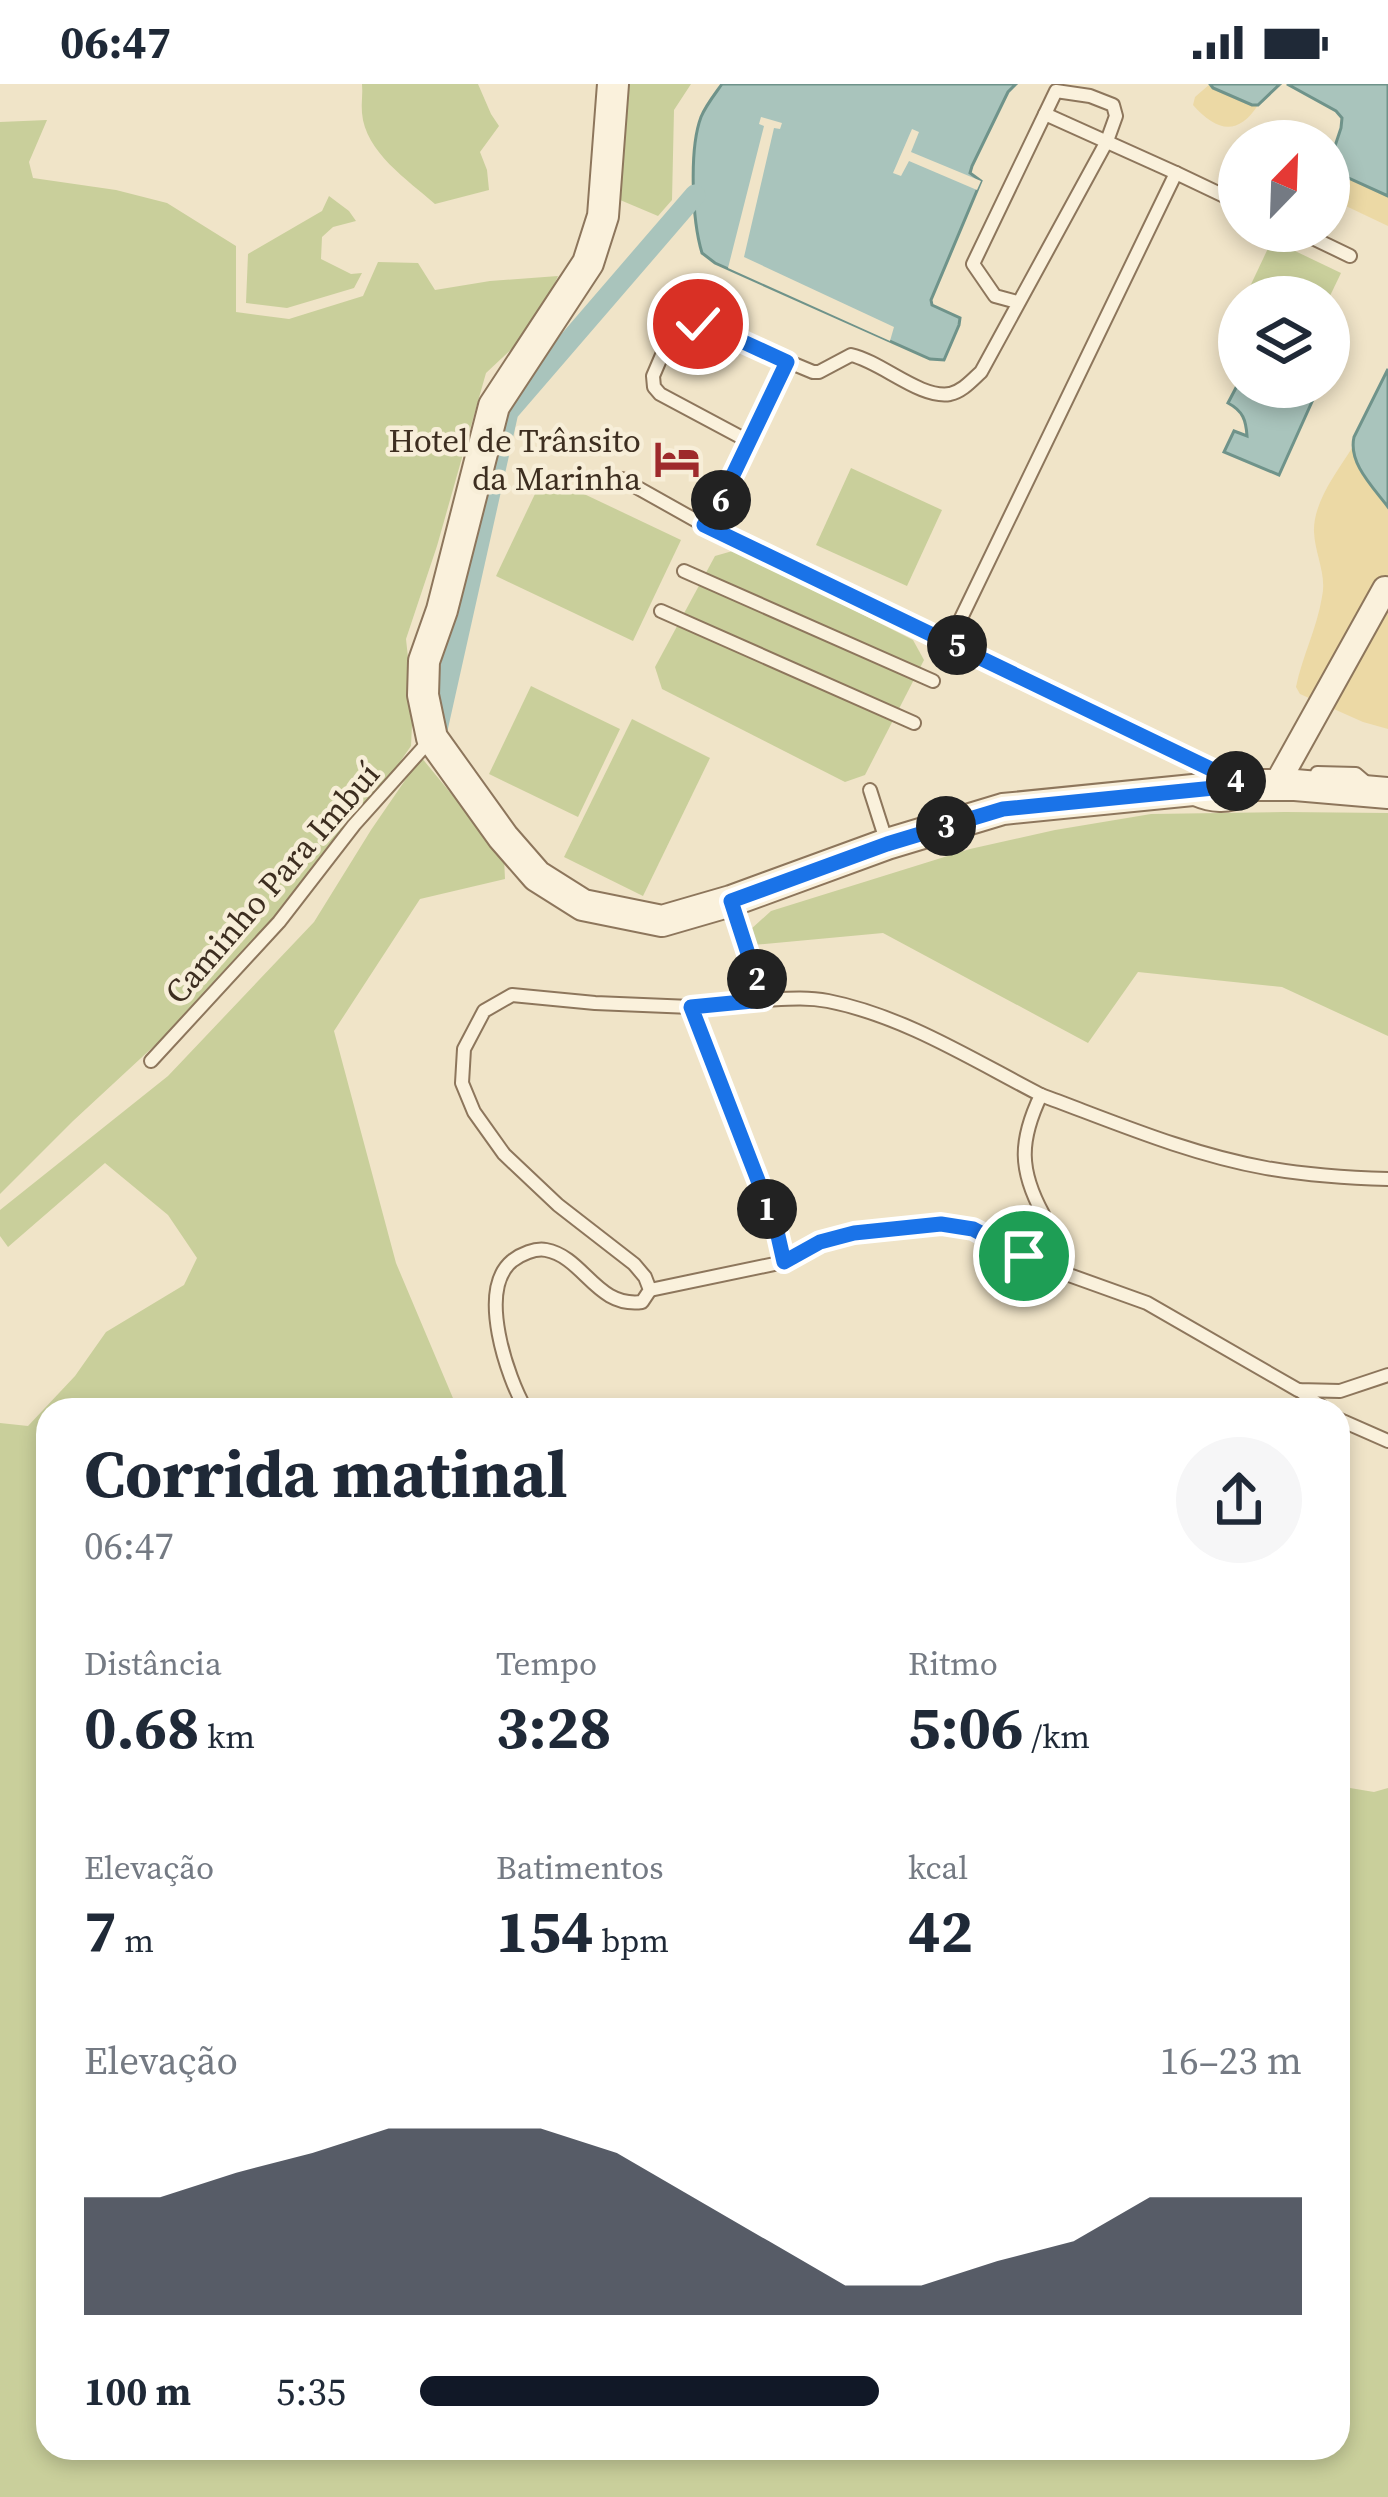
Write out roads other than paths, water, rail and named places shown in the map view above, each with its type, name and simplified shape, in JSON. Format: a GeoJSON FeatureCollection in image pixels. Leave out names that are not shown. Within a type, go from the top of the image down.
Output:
{"type":"FeatureCollection","features":[{"type":"Feature","properties":{"kind":"street"},"geometry":{"type":"LineString","coordinates":[[613,84],[603,216],[588,263],[494,406],[442,610],[424,662],[423,695],[432,738],[537,876],[583,904],[662,921],[1003,809],[1244,785],[1382,792]]}},
{"type":"Feature","properties":{"kind":"street"},"geometry":{"type":"LineString","coordinates":[[1286,785],[1385,589]]}},
{"type":"Feature","properties":{"kind":"lane"},"geometry":{"type":"LineString","coordinates":[[748,441],[654,387],[653,376],[671,334],[698,324],[819,372],[851,355],[932,393],[963,389],[981,372],[1107,141],[1117,116],[1112,105],[1056,91],[973,264],[995,296],[1017,302]]}},
{"type":"Feature","properties":{"kind":"lane"},"geometry":{"type":"LineString","coordinates":[[1045,114],[1218,193]]}},
{"type":"Feature","properties":{"kind":"lane"},"geometry":{"type":"LineString","coordinates":[[950,641],[1176,173]]}},
{"type":"Feature","properties":{"kind":"lane"},"geometry":{"type":"LineString","coordinates":[[1342,252],[1350,256]]}},
{"type":"Feature","properties":{"kind":"lane"},"geometry":{"type":"LineString","coordinates":[[704,525],[721,500],[787,362]]}},
{"type":"Feature","properties":{"kind":"lane"},"geometry":{"type":"LineString","coordinates":[[622,478],[704,525],[1244,785]]}},
{"type":"Feature","properties":{"kind":"lane"},"geometry":{"type":"LineString","coordinates":[[684,571],[933,681]]}},
{"type":"Feature","properties":{"kind":"lane"},"geometry":{"type":"LineString","coordinates":[[661,611],[914,723]]}},
{"type":"Feature","properties":{"kind":"lane","name":"Caminho Para Imbuí"},"geometry":{"type":"LineString","coordinates":[[151,1061],[279,922],[354,825],[432,738]]}},
{"type":"Feature","properties":{"kind":"lane"},"geometry":{"type":"LineString","coordinates":[[869,790],[887,844]]}},
{"type":"Feature","properties":{"kind":"lane"},"geometry":{"type":"LineString","coordinates":[[731,901],[763,1000]]}},
{"type":"Feature","properties":{"kind":"lane"},"geometry":{"type":"LineString","coordinates":[[650,1290],[634,1264],[558,1205],[504,1154],[474,1112],[462,1083],[464,1049],[484,1011],[512,994],[691,1007],[802,998],[830,1002],[886,1019],[1041,1095],[1162,1141],[1263,1168],[1388,1180]]}},
{"type":"Feature","properties":{"kind":"lane"},"geometry":{"type":"LineString","coordinates":[[691,1007],[776,1227],[784,1262]]}},
{"type":"Feature","properties":{"kind":"lane"},"geometry":{"type":"LineString","coordinates":[[1041,1095],[1030,1117],[1024,1156],[1029,1187],[1043,1214]]}},
{"type":"Feature","properties":{"kind":"lane"},"geometry":{"type":"LineString","coordinates":[[519,1398],[498,1330],[495,1289],[505,1266],[521,1254],[545,1249],[563,1257],[606,1294],[626,1304],[642,1302],[650,1290],[784,1262],[820,1242],[854,1233],[941,1224],[973,1229],[1055,1271],[1147,1304],[1309,1398]]}},
{"type":"Feature","properties":{"kind":"lane"},"geometry":{"type":"LineString","coordinates":[[1298,1390],[1340,1391],[1388,1375]]}},
{"type":"Feature","properties":{"kind":"lane"},"geometry":{"type":"LineString","coordinates":[[1350,1424],[1388,1441]]}},
{"type":"Feature","properties":{"kind":"water"},"geometry":{"type":"Polygon","coordinates":[[[722,84],[1016,84],[972,166],[970,173],[981,181],[931,300],[932,305],[960,318],[944,360],[930,359],[702,253],[694,204],[695,147],[701,117],[722,84]]]}},
{"type":"Feature","properties":{"kind":"water"},"geometry":{"type":"Polygon","coordinates":[[[1210,84],[1280,84],[1258,105],[1252,105],[1210,84]]]}},
{"type":"Feature","properties":{"kind":"water"},"geometry":{"type":"Polygon","coordinates":[[[1287,84],[1388,84],[1388,196],[1350,179],[1350,120],[1342,120],[1336,111],[1287,84]]]}},
{"type":"Feature","properties":{"kind":"water"},"geometry":{"type":"Polygon","coordinates":[[[1388,369],[1388,507],[1363,474],[1353,447],[1388,369]]]}},
{"type":"Feature","properties":{"kind":"water"},"geometry":{"type":"Polygon","coordinates":[[[1309,408],[1279,475],[1224,452],[1234,431],[1247,436],[1237,409],[1309,408]]]}},
{"type":"Feature","properties":{"kind":"waterway"},"geometry":{"type":"LineString","coordinates":[[436,734],[508,412],[695,195]]}},
{"type":"Feature","properties":{"kind":"place","name":"Hotel de Trânsito da Marinha"},"geometry":{"type":"Point","coordinates":[677,459]}}]}
